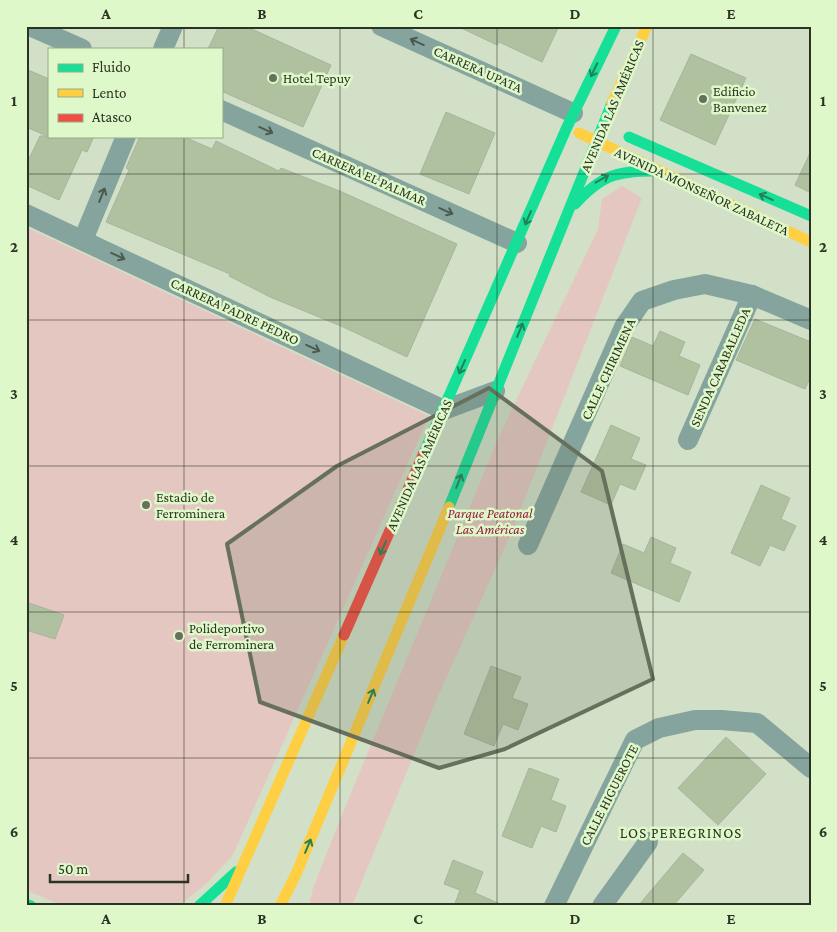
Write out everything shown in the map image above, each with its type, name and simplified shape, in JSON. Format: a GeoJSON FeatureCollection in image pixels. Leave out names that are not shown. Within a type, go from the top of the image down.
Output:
{"type":"FeatureCollection","features":[{"type":"Feature","properties":{"kind":"main road","name":"AVENIDA LAS AMÉRICAS"},"geometry":{"type":"LineString","coordinates":[[280,906],[296,874],[414,595],[596,141],[594,124],[616,26]]}},
{"type":"Feature","properties":{"kind":"main road","name":"AVENIDA LAS AMÉRICAS"},"geometry":{"type":"LineString","coordinates":[[225,906],[518,243],[594,124],[647,26]]}},
{"type":"Feature","properties":{"kind":"main road","name":"AVENIDA MONSEÑOR ZABALETA"},"geometry":{"type":"LineString","coordinates":[[811,216],[594,124],[596,141],[811,242]]}},
{"type":"Feature","properties":{"kind":"main road"},"geometry":{"type":"LineString","coordinates":[[567,212],[593,184],[605,176],[632,171],[659,171]]}},
{"type":"Feature","properties":{"kind":"main road"},"geometry":{"type":"LineString","coordinates":[[199,906],[246,862]]}},
{"type":"Feature","properties":{"kind":"main road"},"geometry":{"type":"LineString","coordinates":[[290,906],[296,874]]}},
{"type":"Feature","properties":{"kind":"main road"},"geometry":{"type":"LineString","coordinates":[[26,904],[31,906]]}},
{"type":"Feature","properties":{"kind":"street"},"geometry":{"type":"LineString","coordinates":[[30,26],[80,48]]}},
{"type":"Feature","properties":{"kind":"street"},"geometry":{"type":"LineString","coordinates":[[163,48],[172,26]]}},
{"type":"Feature","properties":{"kind":"street","name":"CARRERA UPATA"},"geometry":{"type":"LineString","coordinates":[[382,26],[594,124]]}},
{"type":"Feature","properties":{"kind":"street","name":"CARRERA EL PALMAR"},"geometry":{"type":"LineString","coordinates":[[222,110],[518,243]]}},
{"type":"Feature","properties":{"kind":"street"},"geometry":{"type":"LineString","coordinates":[[83,240],[125,138]]}},
{"type":"Feature","properties":{"kind":"street","name":"CARRERA PADRE PEDRO"},"geometry":{"type":"LineString","coordinates":[[26,214],[444,410]]}},
{"type":"Feature","properties":{"kind":"street","name":"CALLE CHIRIMENA"},"geometry":{"type":"LineString","coordinates":[[528,545],[624,327],[642,301],[674,290],[705,284],[752,295],[811,320]]}},
{"type":"Feature","properties":{"kind":"street","name":"SENDA CARABALLEDA"},"geometry":{"type":"LineString","coordinates":[[688,440],[752,295]]}},
{"type":"Feature","properties":{"kind":"street"},"geometry":{"type":"LineString","coordinates":[[444,410],[495,392]]}},
{"type":"Feature","properties":{"kind":"street","name":"CALLE HIGUEROTE"},"geometry":{"type":"LineString","coordinates":[[554,906],[635,740],[658,728],[695,720],[757,723],[811,768]]}},
{"type":"Feature","properties":{"kind":"street"},"geometry":{"type":"LineString","coordinates":[[602,906],[648,842]]}},
{"type":"Feature","properties":{"kind":"highlighted area"},"geometry":{"type":"Polygon","coordinates":[[[489,388],[602,471],[653,679],[505,749],[439,768],[260,702],[227,544],[337,466],[489,388]]]}},
{"type":"Feature","properties":{"kind":"green space","name":"Parque Peatonal Las Américas"},"geometry":{"type":"Polygon","coordinates":[[[622,186],[642,198],[512,531],[435,703],[352,906],[309,906],[313,888],[341,817],[501,432],[598,229],[602,199],[622,186]]]}},
{"type":"Feature","properties":{"kind":"green space","name":"Polideportivo de Ferrominera"},"geometry":{"type":"Polygon","coordinates":[[[26,227],[429,416],[233,855],[207,883],[179,906],[63,906],[26,890],[26,227]]]}},
{"type":"Feature","properties":{"kind":"building","name":"Hotel Tepuy"},"geometry":{"type":"Polygon","coordinates":[[[219,26],[245,26],[331,65],[303,127],[222,91],[222,48],[208,48],[219,26]]]}},
{"type":"Feature","properties":{"kind":"building"},"geometry":{"type":"Polygon","coordinates":[[[457,26],[559,26],[542,62],[499,42],[497,45],[457,26]]]}},
{"type":"Feature","properties":{"kind":"building","name":"Edificio Banvenez"},"geometry":{"type":"Polygon","coordinates":[[[691,54],[746,78],[715,145],[660,120],[691,54]]]}},
{"type":"Feature","properties":{"kind":"building"},"geometry":{"type":"Polygon","coordinates":[[[26,69],[48,79],[48,138],[93,138],[87,152],[82,150],[59,200],[26,185],[26,165],[40,136],[47,136],[26,127],[26,69]]]}},
{"type":"Feature","properties":{"kind":"building"},"geometry":{"type":"Polygon","coordinates":[[[446,112],[495,133],[469,194],[420,174],[446,112]]]}},
{"type":"Feature","properties":{"kind":"building"},"geometry":{"type":"Polygon","coordinates":[[[139,138],[187,138],[212,149],[216,141],[279,171],[281,168],[342,192],[457,244],[407,357],[341,326],[270,297],[229,276],[230,274],[106,222],[129,170],[126,168],[139,138]]]}},
{"type":"Feature","properties":{"kind":"building"},"geometry":{"type":"Polygon","coordinates":[[[811,151],[811,193],[795,185],[811,151]]]}},
{"type":"Feature","properties":{"kind":"building"},"geometry":{"type":"Polygon","coordinates":[[[755,319],[811,342],[811,376],[805,389],[736,360],[755,319]]]}},
{"type":"Feature","properties":{"kind":"building"},"geometry":{"type":"Polygon","coordinates":[[[660,331],[685,342],[679,356],[700,365],[688,395],[620,366],[632,337],[653,346],[660,331]]]}},
{"type":"Feature","properties":{"kind":"building"},"geometry":{"type":"Polygon","coordinates":[[[611,425],[640,438],[631,459],[646,465],[635,490],[620,484],[611,505],[581,492],[611,425]]]}},
{"type":"Feature","properties":{"kind":"building"},"geometry":{"type":"Polygon","coordinates":[[[761,485],[790,498],[781,519],[796,526],[784,551],[770,545],[760,566],[731,553],[761,485]]]}},
{"type":"Feature","properties":{"kind":"building"},"geometry":{"type":"Polygon","coordinates":[[[651,537],[676,548],[670,563],[691,572],[679,602],[611,573],[623,544],[644,553],[651,537]]]}},
{"type":"Feature","properties":{"kind":"building"},"geometry":{"type":"Polygon","coordinates":[[[26,602],[64,615],[55,639],[26,630],[26,602]]]}},
{"type":"Feature","properties":{"kind":"building"},"geometry":{"type":"Polygon","coordinates":[[[491,666],[521,677],[512,698],[528,704],[518,730],[503,724],[494,746],[464,734],[491,666]]]}},
{"type":"Feature","properties":{"kind":"building"},"geometry":{"type":"Polygon","coordinates":[[[726,737],[766,774],[718,825],[678,788],[726,737]]]}},
{"type":"Feature","properties":{"kind":"building"},"geometry":{"type":"Polygon","coordinates":[[[529,768],[559,779],[551,800],[566,806],[556,832],[541,826],[532,848],[502,836],[529,768]]]}},
{"type":"Feature","properties":{"kind":"building"},"geometry":{"type":"Polygon","coordinates":[[[683,853],[704,870],[673,906],[638,906],[683,853]]]}},
{"type":"Feature","properties":{"kind":"building"},"geometry":{"type":"Polygon","coordinates":[[[453,860],[483,872],[475,893],[505,906],[454,906],[460,890],[444,884],[453,860]]]}},
{"type":"Feature","properties":{"kind":"traffic: fast"},"geometry":{"type":"LineString","coordinates":[[424,453],[567,127],[616,26]]}},
{"type":"Feature","properties":{"kind":"traffic: fast"},"geometry":{"type":"LineString","coordinates":[[449,507],[612,103]]}},
{"type":"Feature","properties":{"kind":"traffic: fast"},"geometry":{"type":"LineString","coordinates":[[629,137],[811,216]]}},
{"type":"Feature","properties":{"kind":"traffic: fast"},"geometry":{"type":"LineString","coordinates":[[575,204],[593,187],[610,177],[628,172],[653,171]]}},
{"type":"Feature","properties":{"kind":"traffic: fast"},"geometry":{"type":"LineString","coordinates":[[199,906],[236,872]]}},
{"type":"Feature","properties":{"kind":"traffic: fast"},"geometry":{"type":"LineString","coordinates":[[26,904],[31,906]]}},
{"type":"Feature","properties":{"kind":"traffic: slow"},"geometry":{"type":"LineString","coordinates":[[612,103],[647,26]]}},
{"type":"Feature","properties":{"kind":"traffic: slow"},"geometry":{"type":"LineString","coordinates":[[579,133],[811,242]]}},
{"type":"Feature","properties":{"kind":"traffic: slow"},"geometry":{"type":"LineString","coordinates":[[280,906],[296,874],[449,507]]}},
{"type":"Feature","properties":{"kind":"traffic: slow"},"geometry":{"type":"LineString","coordinates":[[225,906],[344,635]]}},
{"type":"Feature","properties":{"kind":"traffic: jam"},"geometry":{"type":"LineString","coordinates":[[344,635],[424,453]]}},
{"type":"Feature","properties":{"kind":"place","name":"Hotel Tepuy"},"geometry":{"type":"Point","coordinates":[273,78]}},
{"type":"Feature","properties":{"kind":"place","name":"Edificio Banvenez"},"geometry":{"type":"Point","coordinates":[703,99]}},
{"type":"Feature","properties":{"kind":"place","name":"Estadio de Ferrominera"},"geometry":{"type":"Point","coordinates":[146,505]}},
{"type":"Feature","properties":{"kind":"place","name":"Polideportivo de Ferrominera"},"geometry":{"type":"Point","coordinates":[179,636]}},
{"type":"Feature","properties":{"kind":"district","name":"LOS PEREGRINOS"},"geometry":{"type":"Point","coordinates":[681,833]}}]}
